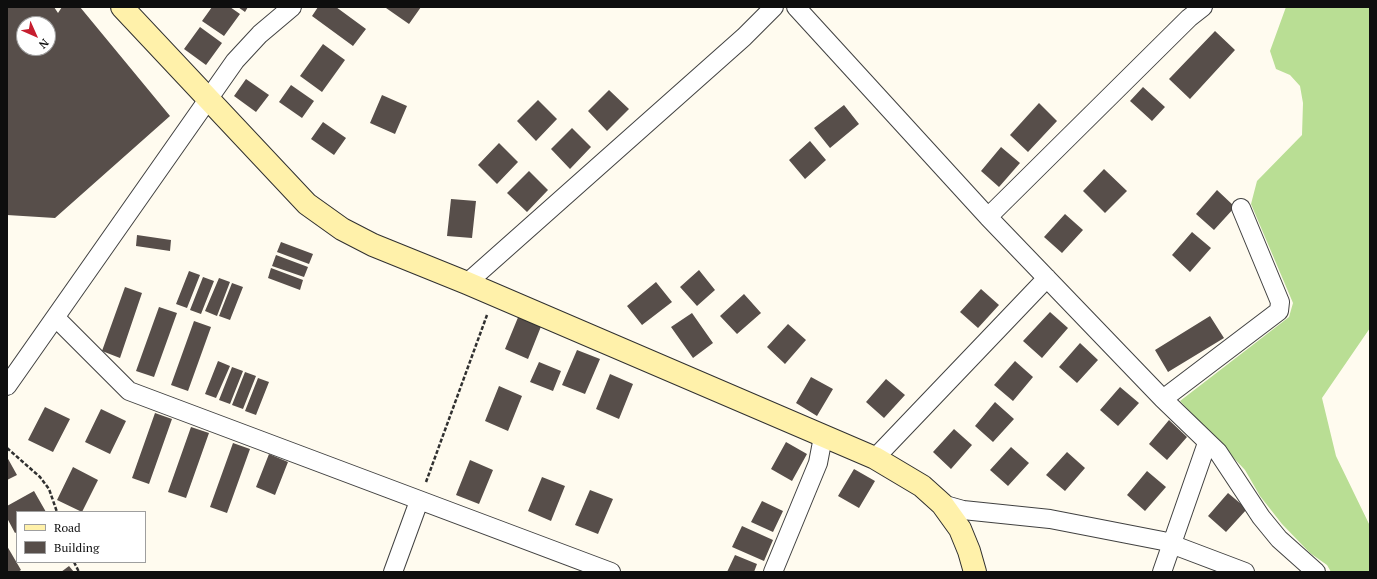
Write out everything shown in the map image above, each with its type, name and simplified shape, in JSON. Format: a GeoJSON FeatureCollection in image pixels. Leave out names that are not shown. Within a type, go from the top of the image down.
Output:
{"type":"FeatureCollection","features":[{"type":"Feature","properties":{"kind":"street"},"geometry":{"type":"LineString","coordinates":[[122,7],[306,204],[342,229],[373,245],[467,283],[823,437],[876,458],[922,486],[942,504],[960,529],[975,572]]}},
{"type":"Feature","properties":{"kind":"street"},"geometry":{"type":"LineString","coordinates":[[7,386],[235,61],[260,34],[292,7]]}},
{"type":"Feature","properties":{"kind":"street"},"geometry":{"type":"LineString","coordinates":[[467,283],[744,37],[774,7]]}},
{"type":"Feature","properties":{"kind":"street"},"geometry":{"type":"LineString","coordinates":[[796,7],[988,217],[1163,399],[1218,452],[1261,517],[1279,539],[1316,572]]}},
{"type":"Feature","properties":{"kind":"street"},"geometry":{"type":"LineString","coordinates":[[988,217],[1189,18],[1203,7]]}},
{"type":"Feature","properties":{"kind":"street"},"geometry":{"type":"LineString","coordinates":[[1163,399],[1279,311],[1280,302],[1241,208]]}},
{"type":"Feature","properties":{"kind":"street"},"geometry":{"type":"LineString","coordinates":[[876,458],[1047,278]]}},
{"type":"Feature","properties":{"kind":"street"},"geometry":{"type":"LineString","coordinates":[[56,318],[129,391],[611,572]]}},
{"type":"Feature","properties":{"kind":"street"},"geometry":{"type":"LineString","coordinates":[[773,572],[818,463],[823,437]]}},
{"type":"Feature","properties":{"kind":"street"},"geometry":{"type":"LineString","coordinates":[[1162,572],[1207,443]]}},
{"type":"Feature","properties":{"kind":"street"},"geometry":{"type":"LineString","coordinates":[[393,572],[419,501]]}},
{"type":"Feature","properties":{"kind":"street"},"geometry":{"type":"LineString","coordinates":[[942,504],[963,510],[1050,519],[1163,541],[1245,572]]}},
{"type":"Feature","properties":{"kind":"path"},"geometry":{"type":"LineString","coordinates":[[419,501],[494,295]]}},
{"type":"Feature","properties":{"kind":"path"},"geometry":{"type":"LineString","coordinates":[[7,448],[40,478],[49,489],[57,511]]}},
{"type":"Feature","properties":{"kind":"path"},"geometry":{"type":"LineString","coordinates":[[74,563],[79,572]]}},
{"type":"Feature","properties":{"kind":"green space"},"geometry":{"type":"Polygon","coordinates":[[[1286,7],[1370,7],[1370,328],[1322,398],[1336,456],[1370,526],[1370,572],[1331,572],[1327,565],[1310,553],[1282,524],[1260,496],[1245,470],[1180,401],[1289,317],[1293,303],[1251,204],[1257,181],[1302,135],[1303,103],[1300,86],[1290,75],[1276,69],[1270,51],[1286,7]]]}},
{"type":"Feature","properties":{"kind":"building"},"geometry":{"type":"Polygon","coordinates":[[[7,7],[54,7],[58,13],[62,7],[80,7],[170,116],[55,218],[7,215],[7,7]]]}},
{"type":"Feature","properties":{"kind":"building"},"geometry":{"type":"Polygon","coordinates":[[[212,7],[230,7],[240,14],[224,36],[202,21],[212,7]]]}},
{"type":"Feature","properties":{"kind":"building"},"geometry":{"type":"Polygon","coordinates":[[[238,7],[248,7],[245,12],[238,7]]]}},
{"type":"Feature","properties":{"kind":"building"},"geometry":{"type":"Polygon","coordinates":[[[318,7],[336,7],[366,29],[353,46],[312,16],[318,7]]]}},
{"type":"Feature","properties":{"kind":"building"},"geometry":{"type":"Polygon","coordinates":[[[421,7],[409,24],[386,8],[421,7]]]}},
{"type":"Feature","properties":{"kind":"building"},"geometry":{"type":"Polygon","coordinates":[[[200,27],[222,43],[206,65],[184,49],[200,27]]]}},
{"type":"Feature","properties":{"kind":"building"},"geometry":{"type":"Polygon","coordinates":[[[1215,31],[1235,50],[1190,99],[1169,79],[1215,31]]]}},
{"type":"Feature","properties":{"kind":"building"},"geometry":{"type":"Polygon","coordinates":[[[323,44],[345,60],[322,92],[300,76],[323,44]]]}},
{"type":"Feature","properties":{"kind":"building"},"geometry":{"type":"Polygon","coordinates":[[[246,79],[269,95],[256,112],[234,96],[246,79]]]}},
{"type":"Feature","properties":{"kind":"building"},"geometry":{"type":"Polygon","coordinates":[[[291,85],[314,101],[302,118],[279,102],[291,85]]]}},
{"type":"Feature","properties":{"kind":"building"},"geometry":{"type":"Polygon","coordinates":[[[1143,87],[1165,107],[1152,121],[1130,101],[1143,87]]]}},
{"type":"Feature","properties":{"kind":"building"},"geometry":{"type":"Polygon","coordinates":[[[609,90],[629,109],[607,131],[588,111],[609,90]]]}},
{"type":"Feature","properties":{"kind":"building"},"geometry":{"type":"Polygon","coordinates":[[[382,95],[407,106],[395,134],[370,123],[382,95]]]}},
{"type":"Feature","properties":{"kind":"building"},"geometry":{"type":"Polygon","coordinates":[[[538,100],[557,119],[536,141],[517,121],[538,100]]]}},
{"type":"Feature","properties":{"kind":"building"},"geometry":{"type":"Polygon","coordinates":[[[1039,103],[1057,121],[1028,152],[1010,135],[1039,103]]]}},
{"type":"Feature","properties":{"kind":"building"},"geometry":{"type":"Polygon","coordinates":[[[844,105],[859,124],[830,148],[814,128],[844,105]]]}},
{"type":"Feature","properties":{"kind":"building"},"geometry":{"type":"Polygon","coordinates":[[[323,122],[346,138],[334,155],[311,139],[323,122]]]}},
{"type":"Feature","properties":{"kind":"building"},"geometry":{"type":"Polygon","coordinates":[[[572,128],[591,147],[570,169],[551,149],[572,128]]]}},
{"type":"Feature","properties":{"kind":"building"},"geometry":{"type":"Polygon","coordinates":[[[810,141],[826,160],[805,179],[789,160],[810,141]]]}},
{"type":"Feature","properties":{"kind":"building"},"geometry":{"type":"Polygon","coordinates":[[[499,143],[518,162],[497,184],[478,165],[499,143]]]}},
{"type":"Feature","properties":{"kind":"building"},"geometry":{"type":"Polygon","coordinates":[[[1001,147],[1020,163],[999,187],[981,171],[1001,147]]]}},
{"type":"Feature","properties":{"kind":"building"},"geometry":{"type":"Polygon","coordinates":[[[1104,169],[1127,191],[1105,213],[1083,191],[1104,169]]]}},
{"type":"Feature","properties":{"kind":"building"},"geometry":{"type":"Polygon","coordinates":[[[529,171],[548,190],[527,212],[507,193],[529,171]]]}},
{"type":"Feature","properties":{"kind":"building"},"geometry":{"type":"Polygon","coordinates":[[[1217,190],[1235,207],[1214,230],[1196,214],[1217,190]]]}},
{"type":"Feature","properties":{"kind":"building"},"geometry":{"type":"Polygon","coordinates":[[[451,199],[476,201],[472,238],[447,236],[451,199]]]}},
{"type":"Feature","properties":{"kind":"building"},"geometry":{"type":"Polygon","coordinates":[[[1065,214],[1083,230],[1062,253],[1044,237],[1065,214]]]}},
{"type":"Feature","properties":{"kind":"building"},"geometry":{"type":"Polygon","coordinates":[[[1192,232],[1211,248],[1190,272],[1172,255],[1192,232]]]}},
{"type":"Feature","properties":{"kind":"building"},"geometry":{"type":"Polygon","coordinates":[[[137,235],[171,240],[170,251],[136,246],[137,235]]]}},
{"type":"Feature","properties":{"kind":"building"},"geometry":{"type":"Polygon","coordinates":[[[281,242],[313,254],[309,264],[277,252],[281,242]]]}},
{"type":"Feature","properties":{"kind":"building"},"geometry":{"type":"Polygon","coordinates":[[[276,255],[308,267],[304,277],[272,266],[276,255]]]}},
{"type":"Feature","properties":{"kind":"building"},"geometry":{"type":"Polygon","coordinates":[[[271,268],[303,280],[300,290],[268,278],[271,268]]]}},
{"type":"Feature","properties":{"kind":"building"},"geometry":{"type":"Polygon","coordinates":[[[699,270],[715,290],[697,306],[680,287],[699,270]]]}},
{"type":"Feature","properties":{"kind":"building"},"geometry":{"type":"Polygon","coordinates":[[[189,271],[200,275],[187,308],[176,304],[189,271]]]}},
{"type":"Feature","properties":{"kind":"building"},"geometry":{"type":"Polygon","coordinates":[[[203,277],[214,281],[201,314],[190,310],[203,277]]]}},
{"type":"Feature","properties":{"kind":"building"},"geometry":{"type":"Polygon","coordinates":[[[219,278],[230,282],[217,316],[205,311],[219,278]]]}},
{"type":"Feature","properties":{"kind":"building"},"geometry":{"type":"Polygon","coordinates":[[[656,282],[672,302],[642,325],[627,306],[656,282]]]}},
{"type":"Feature","properties":{"kind":"building"},"geometry":{"type":"Polygon","coordinates":[[[232,283],[243,287],[230,320],[219,316],[232,283]]]}},
{"type":"Feature","properties":{"kind":"building"},"geometry":{"type":"Polygon","coordinates":[[[125,287],[142,293],[120,358],[102,351],[125,287]]]}},
{"type":"Feature","properties":{"kind":"building"},"geometry":{"type":"Polygon","coordinates":[[[981,289],[999,305],[978,328],[960,312],[981,289]]]}},
{"type":"Feature","properties":{"kind":"building"},"geometry":{"type":"Polygon","coordinates":[[[744,294],[761,313],[737,334],[720,316],[744,294]]]}},
{"type":"Feature","properties":{"kind":"building"},"geometry":{"type":"Polygon","coordinates":[[[159,307],[177,313],[154,377],[136,371],[159,307]]]}},
{"type":"Feature","properties":{"kind":"building"},"geometry":{"type":"Polygon","coordinates":[[[1050,312],[1068,328],[1042,358],[1023,341],[1050,312]]]}},
{"type":"Feature","properties":{"kind":"building"},"geometry":{"type":"Polygon","coordinates":[[[692,313],[713,343],[693,358],[671,327],[692,313]]]}},
{"type":"Feature","properties":{"kind":"building"},"geometry":{"type":"Polygon","coordinates":[[[519,315],[542,324],[528,359],[505,349],[519,315]]]}},
{"type":"Feature","properties":{"kind":"building"},"geometry":{"type":"Polygon","coordinates":[[[1210,316],[1224,338],[1168,372],[1155,350],[1210,316]]]}},
{"type":"Feature","properties":{"kind":"building"},"geometry":{"type":"Polygon","coordinates":[[[194,321],[211,327],[188,391],[171,385],[194,321]]]}},
{"type":"Feature","properties":{"kind":"building"},"geometry":{"type":"Polygon","coordinates":[[[788,324],[806,340],[785,364],[767,347],[788,324]]]}},
{"type":"Feature","properties":{"kind":"building"},"geometry":{"type":"Polygon","coordinates":[[[1080,343],[1098,360],[1077,383],[1059,367],[1080,343]]]}},
{"type":"Feature","properties":{"kind":"building"},"geometry":{"type":"Polygon","coordinates":[[[577,350],[600,359],[585,394],[562,385],[577,350]]]}},
{"type":"Feature","properties":{"kind":"building"},"geometry":{"type":"Polygon","coordinates":[[[218,361],[230,366],[216,398],[205,394],[218,361]]]}},
{"type":"Feature","properties":{"kind":"building"},"geometry":{"type":"Polygon","coordinates":[[[1015,361],[1033,377],[1013,401],[994,385],[1015,361]]]}},
{"type":"Feature","properties":{"kind":"building"},"geometry":{"type":"Polygon","coordinates":[[[539,362],[561,371],[553,391],[530,382],[539,362]]]}},
{"type":"Feature","properties":{"kind":"building"},"geometry":{"type":"Polygon","coordinates":[[[232,367],[243,371],[230,404],[219,400],[232,367]]]}},
{"type":"Feature","properties":{"kind":"building"},"geometry":{"type":"Polygon","coordinates":[[[245,372],[256,376],[243,409],[232,405],[245,372]]]}},
{"type":"Feature","properties":{"kind":"building"},"geometry":{"type":"Polygon","coordinates":[[[610,374],[633,384],[619,419],[596,409],[610,374]]]}},
{"type":"Feature","properties":{"kind":"building"},"geometry":{"type":"Polygon","coordinates":[[[811,377],[833,389],[817,416],[796,403],[811,377]]]}},
{"type":"Feature","properties":{"kind":"building"},"geometry":{"type":"Polygon","coordinates":[[[258,378],[269,382],[256,415],[245,411],[258,378]]]}},
{"type":"Feature","properties":{"kind":"building"},"geometry":{"type":"Polygon","coordinates":[[[886,379],[905,395],[884,418],[866,402],[886,379]]]}},
{"type":"Feature","properties":{"kind":"building"},"geometry":{"type":"Polygon","coordinates":[[[499,386],[522,396],[508,431],[485,421],[499,386]]]}},
{"type":"Feature","properties":{"kind":"building"},"geometry":{"type":"Polygon","coordinates":[[[1120,387],[1139,403],[1118,426],[1100,410],[1120,387]]]}},
{"type":"Feature","properties":{"kind":"building"},"geometry":{"type":"Polygon","coordinates":[[[995,402],[1014,419],[993,442],[975,426],[995,402]]]}},
{"type":"Feature","properties":{"kind":"building"},"geometry":{"type":"Polygon","coordinates":[[[45,407],[70,419],[53,452],[28,440],[45,407]]]}},
{"type":"Feature","properties":{"kind":"building"},"geometry":{"type":"Polygon","coordinates":[[[101,409],[126,421],[110,454],[85,442],[101,409]]]}},
{"type":"Feature","properties":{"kind":"building"},"geometry":{"type":"Polygon","coordinates":[[[155,413],[172,419],[149,484],[132,478],[155,413]]]}},
{"type":"Feature","properties":{"kind":"building"},"geometry":{"type":"Polygon","coordinates":[[[1169,420],[1187,437],[1167,460],[1149,444],[1169,420]]]}},
{"type":"Feature","properties":{"kind":"building"},"geometry":{"type":"Polygon","coordinates":[[[191,427],[209,433],[186,498],[168,492],[191,427]]]}},
{"type":"Feature","properties":{"kind":"building"},"geometry":{"type":"Polygon","coordinates":[[[954,429],[972,445],[951,469],[933,452],[954,429]]]}},
{"type":"Feature","properties":{"kind":"building"},"geometry":{"type":"Polygon","coordinates":[[[786,442],[807,454],[792,481],[771,469],[786,442]]]}},
{"type":"Feature","properties":{"kind":"building"},"geometry":{"type":"Polygon","coordinates":[[[233,443],[250,449],[227,513],[210,507],[233,443]]]}},
{"type":"Feature","properties":{"kind":"building"},"geometry":{"type":"Polygon","coordinates":[[[1011,447],[1029,463],[1008,486],[990,470],[1011,447]]]}},
{"type":"Feature","properties":{"kind":"building"},"geometry":{"type":"Polygon","coordinates":[[[1067,452],[1085,468],[1065,491],[1046,475],[1067,452]]]}},
{"type":"Feature","properties":{"kind":"building"},"geometry":{"type":"Polygon","coordinates":[[[269,454],[288,462],[275,495],[256,487],[269,454]]]}},
{"type":"Feature","properties":{"kind":"building"},"geometry":{"type":"Polygon","coordinates":[[[7,457],[17,475],[7,480],[7,457]]]}},
{"type":"Feature","properties":{"kind":"building"},"geometry":{"type":"Polygon","coordinates":[[[470,460],[493,470],[479,504],[456,495],[470,460]]]}},
{"type":"Feature","properties":{"kind":"building"},"geometry":{"type":"Polygon","coordinates":[[[73,467],[98,480],[82,511],[57,500],[73,467]]]}},
{"type":"Feature","properties":{"kind":"building"},"geometry":{"type":"Polygon","coordinates":[[[854,469],[875,481],[859,508],[838,496],[854,469]]]}},
{"type":"Feature","properties":{"kind":"building"},"geometry":{"type":"Polygon","coordinates":[[[1147,471],[1166,487],[1145,511],[1127,495],[1147,471]]]}},
{"type":"Feature","properties":{"kind":"building"},"geometry":{"type":"Polygon","coordinates":[[[542,477],[565,486],[551,521],[528,511],[542,477]]]}},
{"type":"Feature","properties":{"kind":"building"},"geometry":{"type":"Polygon","coordinates":[[[590,490],[613,499],[598,534],[575,525],[590,490]]]}},
{"type":"Feature","properties":{"kind":"building"},"geometry":{"type":"Polygon","coordinates":[[[34,491],[45,511],[16,511],[15,533],[7,518],[7,506],[34,491]]]}},
{"type":"Feature","properties":{"kind":"building"},"geometry":{"type":"Polygon","coordinates":[[[1228,493],[1247,509],[1226,532],[1208,516],[1228,493]]]}},
{"type":"Feature","properties":{"kind":"building"},"geometry":{"type":"Polygon","coordinates":[[[762,501],[783,511],[773,532],[751,522],[762,501]]]}},
{"type":"Feature","properties":{"kind":"building"},"geometry":{"type":"Polygon","coordinates":[[[742,526],[773,540],[764,561],[732,547],[742,526]]]}},
{"type":"Feature","properties":{"kind":"building"},"geometry":{"type":"Polygon","coordinates":[[[7,546],[21,570],[18,572],[7,572],[7,546]]]}},
{"type":"Feature","properties":{"kind":"building"},"geometry":{"type":"Polygon","coordinates":[[[735,555],[757,564],[754,572],[727,572],[735,555]]]}},
{"type":"Feature","properties":{"kind":"building"},"geometry":{"type":"Polygon","coordinates":[[[69,566],[74,572],[61,572],[69,566]]]}}]}
